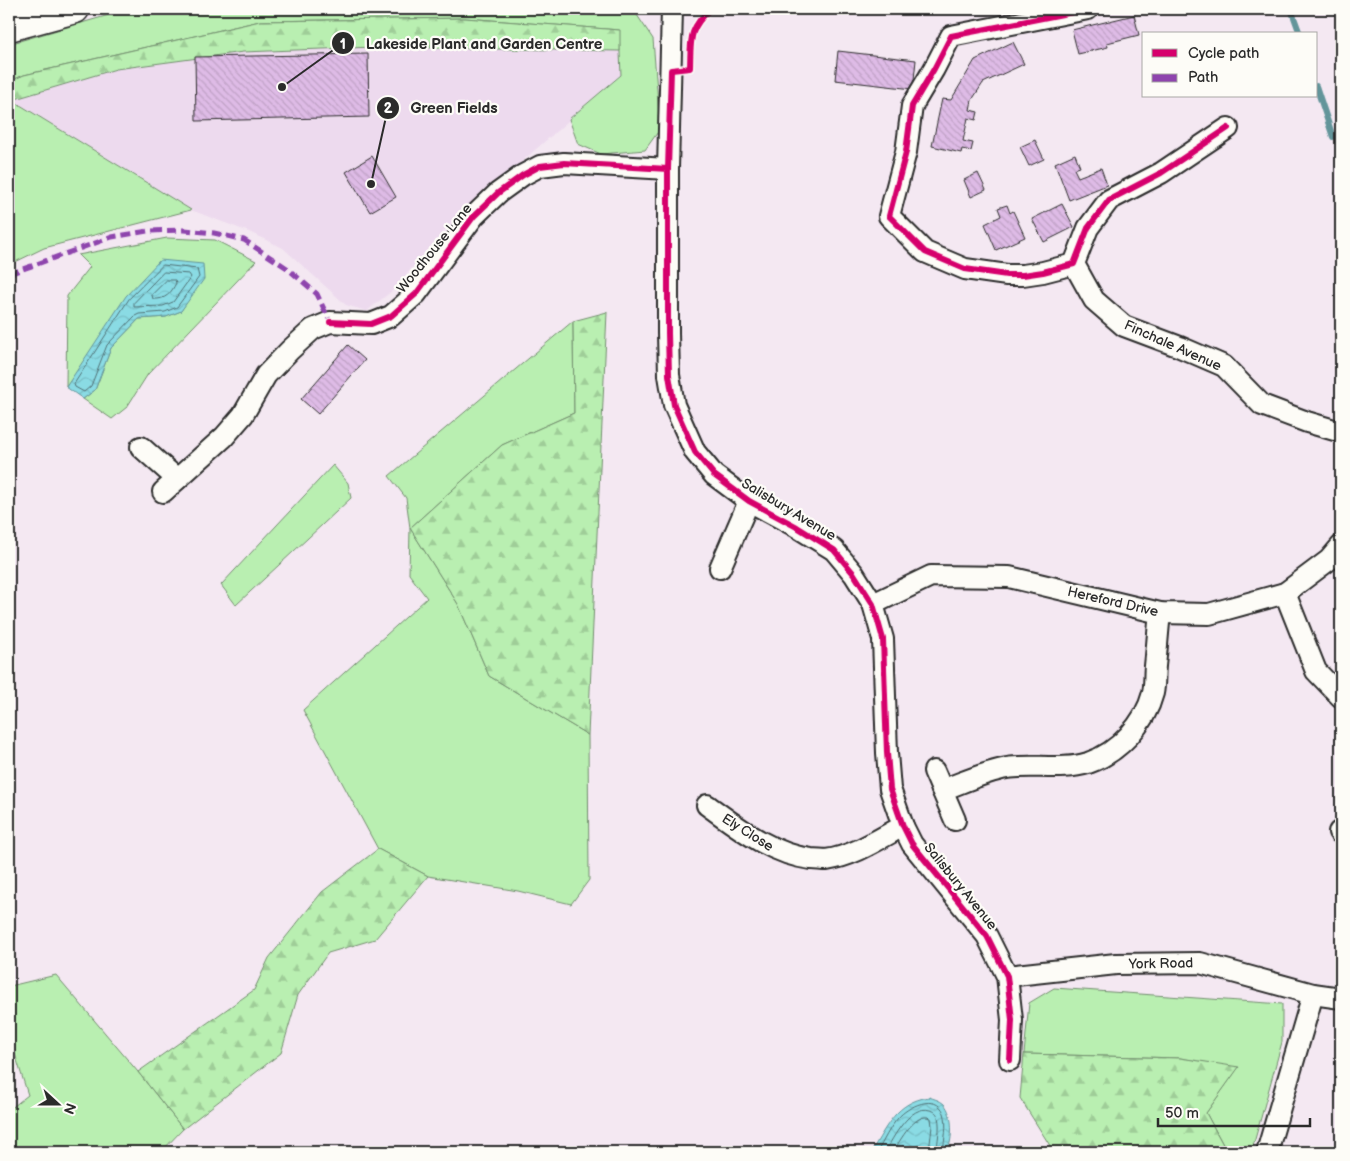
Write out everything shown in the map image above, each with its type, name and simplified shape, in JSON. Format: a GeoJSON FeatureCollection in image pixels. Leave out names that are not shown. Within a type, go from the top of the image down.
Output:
{"type":"FeatureCollection","features":[{"type":"Feature","properties":{"kind":"main road"},"geometry":{"type":"LineString","coordinates":[[9,27],[75,9]]}},
{"type":"Feature","properties":{"kind":"street","name":"Salisbury Avenue"},"geometry":{"type":"LineString","coordinates":[[672,9],[668,169],[668,333],[669,375],[674,405],[695,452],[714,475],[749,501],[798,527],[834,550],[854,574],[872,604],[883,639],[890,789],[903,826],[912,844],[988,936],[1007,976],[1012,1020],[1010,1060]]}},
{"type":"Feature","properties":{"kind":"street"},"geometry":{"type":"LineString","coordinates":[[1088,9],[951,36],[912,106],[906,152],[889,216],[925,252],[965,269],[1007,275],[1043,272],[1074,264],[1088,228],[1109,200],[1161,174],[1228,128]]}},
{"type":"Feature","properties":{"kind":"street","name":"Woodhouse Lane"},"geometry":{"type":"LineString","coordinates":[[141,447],[170,486],[224,437],[243,416],[266,375],[313,329],[330,322],[371,324],[391,316],[416,294],[474,216],[498,193],[523,175],[540,166],[564,164],[668,169]]}},
{"type":"Feature","properties":{"kind":"street","name":"Finchale Avenue"},"geometry":{"type":"LineString","coordinates":[[1074,264],[1094,300],[1124,326],[1224,366],[1262,405],[1307,422],[1341,432]]}},
{"type":"Feature","properties":{"kind":"street"},"geometry":{"type":"LineString","coordinates":[[720,568],[749,501]]}},
{"type":"Feature","properties":{"kind":"street","name":"Hereford Drive"},"geometry":{"type":"LineString","coordinates":[[872,604],[931,576],[1008,577],[1160,613],[1208,614],[1284,593],[1329,560],[1341,546]]}},
{"type":"Feature","properties":{"kind":"street"},"geometry":{"type":"LineString","coordinates":[[1284,593],[1316,671],[1341,697]]}},
{"type":"Feature","properties":{"kind":"street"},"geometry":{"type":"LineString","coordinates":[[942,790],[991,771],[1087,763],[1106,754],[1124,742],[1136,728],[1153,693],[1160,613]]}},
{"type":"Feature","properties":{"kind":"street"},"geometry":{"type":"LineString","coordinates":[[934,771],[955,820]]}},
{"type":"Feature","properties":{"kind":"street","name":"Ely Close"},"geometry":{"type":"LineString","coordinates":[[708,805],[767,846],[796,857],[825,860],[846,855],[872,844],[903,826]]}},
{"type":"Feature","properties":{"kind":"street","name":"York Road"},"geometry":{"type":"LineString","coordinates":[[1007,976],[1116,964],[1200,963],[1313,994],[1341,998]]}},
{"type":"Feature","properties":{"kind":"street"},"geometry":{"type":"LineString","coordinates":[[1267,1152],[1313,994]]}},
{"type":"Feature","properties":{"kind":"shaded area"},"geometry":{"type":"Polygon","coordinates":[[[375,47],[620,51],[621,75],[450,224],[392,291],[367,311],[346,305],[283,248],[249,232],[191,210],[12,100],[116,69],[243,52],[375,47]]]}},
{"type":"Feature","properties":{"kind":"green space"},"geometry":{"type":"Polygon","coordinates":[[[143,9],[633,9],[653,39],[660,129],[645,150],[601,154],[578,144],[569,119],[621,75],[619,30],[465,18],[260,21],[24,75],[9,82],[9,44],[109,15],[143,9]]]}},
{"type":"Feature","properties":{"kind":"green space"},"geometry":{"type":"Polygon","coordinates":[[[465,18],[620,30],[620,51],[375,47],[243,52],[116,69],[12,100],[10,81],[24,75],[260,21],[465,18]]]}},
{"type":"Feature","properties":{"kind":"green space"},"geometry":{"type":"Polygon","coordinates":[[[12,100],[191,210],[44,248],[9,265],[9,101],[12,100]]]}},
{"type":"Feature","properties":{"kind":"green space"},"geometry":{"type":"Polygon","coordinates":[[[167,238],[215,240],[256,261],[148,374],[127,407],[112,419],[83,399],[95,390],[111,348],[139,319],[166,317],[181,311],[190,296],[160,260],[66,387],[67,296],[90,267],[78,255],[167,238]]]}},
{"type":"Feature","properties":{"kind":"green space"},"geometry":{"type":"Polygon","coordinates":[[[607,312],[588,735],[489,676],[458,604],[410,528],[502,445],[574,413],[573,321],[607,312]]]}},
{"type":"Feature","properties":{"kind":"green space"},"geometry":{"type":"Polygon","coordinates":[[[573,321],[574,413],[502,445],[410,528],[406,498],[389,476],[573,321]]]}},
{"type":"Feature","properties":{"kind":"green space"},"geometry":{"type":"Polygon","coordinates":[[[333,465],[348,483],[351,498],[236,605],[221,585],[333,465]]]}},
{"type":"Feature","properties":{"kind":"green space"},"geometry":{"type":"Polygon","coordinates":[[[410,528],[458,604],[489,676],[588,735],[589,880],[571,904],[518,891],[428,876],[378,849],[303,710],[427,598],[409,574],[410,528]]]}},
{"type":"Feature","properties":{"kind":"green space"},"geometry":{"type":"Polygon","coordinates":[[[378,849],[428,876],[375,939],[328,953],[298,995],[281,1053],[183,1129],[138,1072],[254,990],[269,958],[322,892],[378,849]]]}},
{"type":"Feature","properties":{"kind":"green space"},"geometry":{"type":"Polygon","coordinates":[[[56,975],[138,1072],[183,1129],[161,1152],[9,1152],[9,1110],[28,1095],[9,1035],[10,986],[56,975]]]}},
{"type":"Feature","properties":{"kind":"green space"},"geometry":{"type":"Polygon","coordinates":[[[1054,988],[1282,1004],[1282,1042],[1252,1150],[1250,1152],[1227,1152],[1206,1113],[1238,1068],[1180,1058],[1024,1054],[1029,1003],[1054,988]]]}},
{"type":"Feature","properties":{"kind":"green space"},"geometry":{"type":"Polygon","coordinates":[[[1024,1054],[1180,1058],[1239,1067],[1206,1113],[1227,1152],[1054,1152],[1020,1098],[1024,1054]]]}},
{"type":"Feature","properties":{"kind":"water"},"geometry":{"type":"Polygon","coordinates":[[[160,260],[203,264],[204,279],[181,311],[166,317],[139,319],[111,348],[95,390],[83,399],[66,387],[126,296],[160,260]]]}},
{"type":"Feature","properties":{"kind":"water"},"geometry":{"type":"Polygon","coordinates":[[[929,1097],[944,1104],[950,1114],[952,1128],[947,1152],[871,1152],[888,1124],[900,1110],[908,1104],[929,1097]]]}},
{"type":"Feature","properties":{"kind":"building"},"geometry":{"type":"Polygon","coordinates":[[[1134,15],[1139,35],[1107,43],[1108,47],[1078,54],[1072,30],[1134,15]]]}},
{"type":"Feature","properties":{"kind":"building"},"geometry":{"type":"Polygon","coordinates":[[[1013,42],[1024,64],[983,83],[972,100],[970,110],[978,112],[976,120],[968,118],[963,141],[973,143],[971,151],[962,149],[961,153],[932,146],[942,99],[951,100],[975,60],[1013,42]]]}},
{"type":"Feature","properties":{"kind":"building"},"geometry":{"type":"Polygon","coordinates":[[[838,51],[916,60],[913,89],[835,80],[838,51]]]}},
{"type":"Feature","properties":{"kind":"building"},"geometry":{"type":"Polygon","coordinates":[[[368,54],[369,117],[196,121],[195,57],[368,54]]]}},
{"type":"Feature","properties":{"kind":"building"},"geometry":{"type":"Polygon","coordinates":[[[1035,140],[1044,159],[1029,166],[1020,147],[1035,140]]]}},
{"type":"Feature","properties":{"kind":"building"},"geometry":{"type":"Polygon","coordinates":[[[1075,154],[1080,167],[1074,169],[1078,177],[1101,168],[1107,185],[1069,200],[1055,163],[1075,154]]]}},
{"type":"Feature","properties":{"kind":"building"},"geometry":{"type":"Polygon","coordinates":[[[372,156],[396,197],[370,212],[346,172],[372,156]]]}},
{"type":"Feature","properties":{"kind":"building"},"geometry":{"type":"Polygon","coordinates":[[[978,173],[986,190],[971,197],[964,180],[978,173]]]}},
{"type":"Feature","properties":{"kind":"building"},"geometry":{"type":"Polygon","coordinates":[[[1062,204],[1074,227],[1044,242],[1032,219],[1062,204]]]}},
{"type":"Feature","properties":{"kind":"building"},"geometry":{"type":"Polygon","coordinates":[[[1007,205],[1010,213],[1013,211],[1025,237],[996,250],[985,224],[1001,216],[998,208],[1007,205]]]}},
{"type":"Feature","properties":{"kind":"building"},"geometry":{"type":"Polygon","coordinates":[[[348,345],[365,360],[318,414],[301,399],[348,345]]]}},
{"type":"Feature","properties":{"kind":"waterway"},"geometry":{"type":"LineString","coordinates":[[1291,9],[1299,32]]}},
{"type":"Feature","properties":{"kind":"waterway"},"geometry":{"type":"LineString","coordinates":[[1318,92],[1333,137]]}},
{"type":"Feature","properties":{"kind":"marked path"},"geometry":{"type":"LineString","coordinates":[[9,274],[112,237],[148,231],[185,230],[214,233],[244,240],[287,268],[317,294],[330,322]]}},
{"type":"Feature","properties":{"kind":"cycle path"},"geometry":{"type":"LineString","coordinates":[[710,9],[694,29],[690,49],[690,68],[671,70],[668,169],[668,333],[669,375],[674,405],[695,452],[714,475],[749,501],[834,550],[854,574],[873,604],[883,639],[890,789],[903,826],[912,844],[987,936],[1007,976],[1012,1020],[1010,1060]]}},
{"type":"Feature","properties":{"kind":"cycle path"},"geometry":{"type":"LineString","coordinates":[[1088,9],[951,36],[912,106],[906,152],[889,216],[925,252],[965,269],[1007,275],[1043,272],[1074,264],[1088,228],[1109,200],[1161,173],[1228,128]]}},
{"type":"Feature","properties":{"kind":"cycle path"},"geometry":{"type":"LineString","coordinates":[[330,322],[371,324],[391,316],[416,294],[474,216],[498,193],[523,175],[540,166],[564,163],[668,169]]}},
{"type":"Feature","properties":{"kind":"place","name":"Lakeside Plant and Garden Centre"},"geometry":{"type":"Point","coordinates":[282,87]}},
{"type":"Feature","properties":{"kind":"place","name":"Green Fields"},"geometry":{"type":"Point","coordinates":[371,184]}}]}
